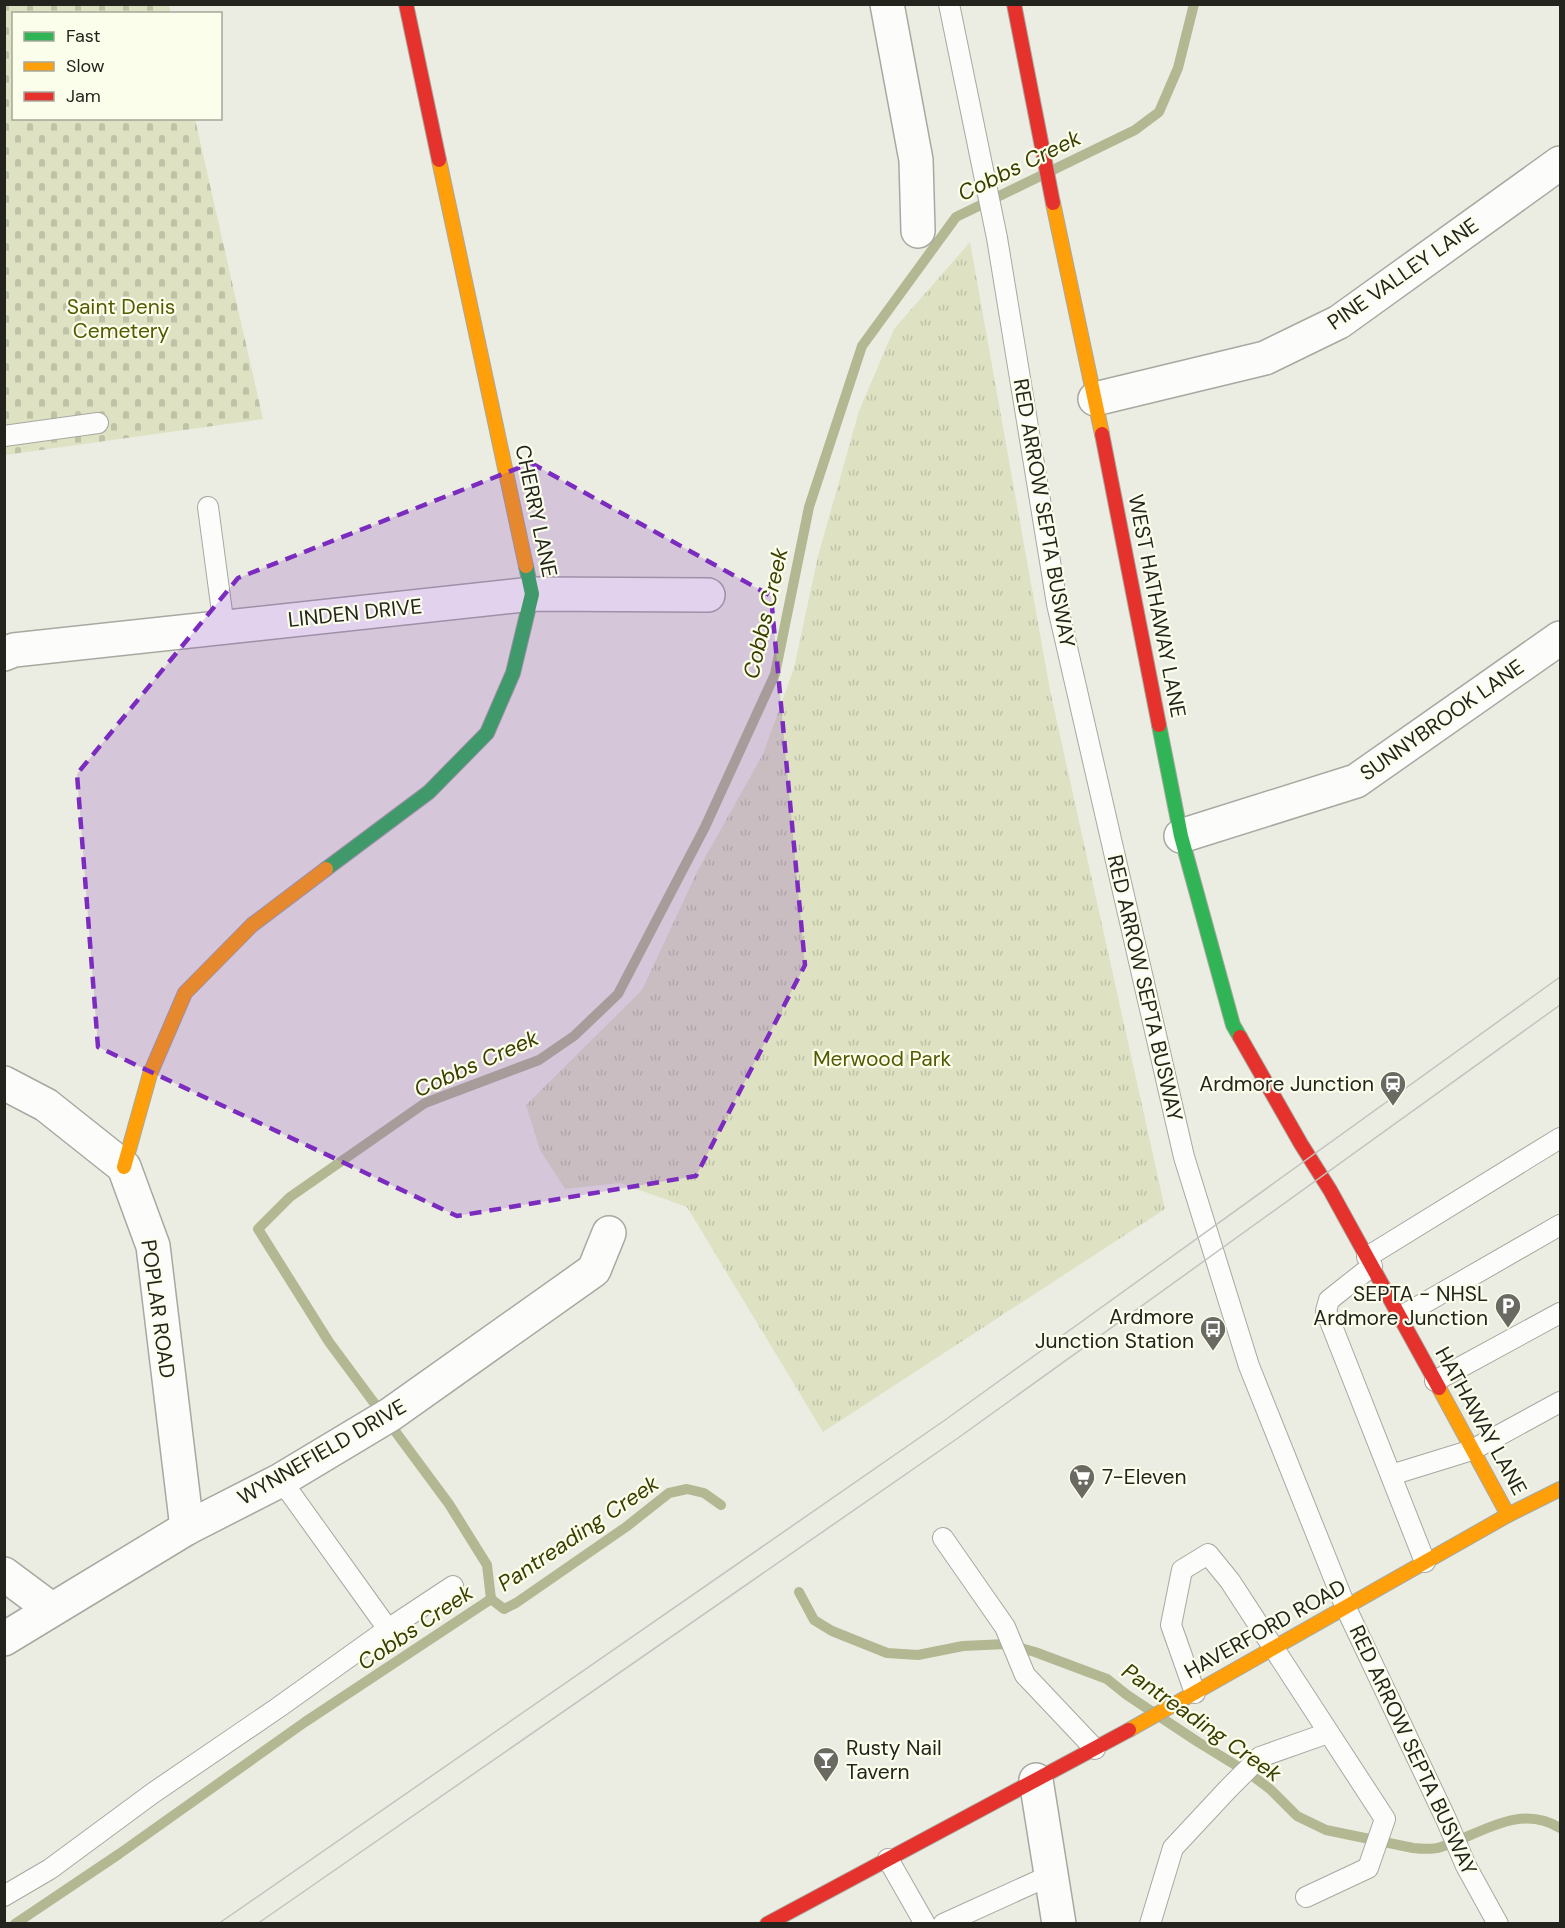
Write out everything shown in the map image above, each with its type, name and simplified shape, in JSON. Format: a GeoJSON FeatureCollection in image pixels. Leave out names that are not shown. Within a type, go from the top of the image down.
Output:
{"type":"FeatureCollection","features":[{"type":"Feature","properties":{"kind":"street","name":"CHERRY LANE"},"geometry":{"type":"LineString","coordinates":[[124,1167],[150,1074],[185,993],[252,925],[429,792],[487,733],[513,673],[532,594],[406,4]]}},
{"type":"Feature","properties":{"kind":"street"},"geometry":{"type":"LineString","coordinates":[[887,4],[916,160],[918,231]]}},
{"type":"Feature","properties":{"kind":"street","name":"WEST HATHAWAY LANE"},"geometry":{"type":"LineString","coordinates":[[1014,4],[1181,836],[1233,1025],[1330,1190]]}},
{"type":"Feature","properties":{"kind":"street","name":"PINE VALLEY LANE"},"geometry":{"type":"LineString","coordinates":[[1095,399],[1265,358],[1339,322],[1560,163]]}},
{"type":"Feature","properties":{"kind":"street","name":"LINDEN DRIVE"},"geometry":{"type":"LineString","coordinates":[[4,654],[14,650],[532,594],[708,595]]}},
{"type":"Feature","properties":{"kind":"street","name":"SUNNYBROOK LANE"},"geometry":{"type":"LineString","coordinates":[[1181,836],[1356,781],[1560,638]]}},
{"type":"Feature","properties":{"kind":"street"},"geometry":{"type":"LineString","coordinates":[[4,1083],[46,1105],[124,1167]]}},
{"type":"Feature","properties":{"kind":"street","name":"POPLAR ROAD"},"geometry":{"type":"LineString","coordinates":[[124,1167],[153,1246],[187,1528]]}},
{"type":"Feature","properties":{"kind":"street","name":"HATHAWAY LANE"},"geometry":{"type":"LineString","coordinates":[[1330,1190],[1508,1515]]}},
{"type":"Feature","properties":{"kind":"street","name":"WYNNEFIELD DRIVE"},"geometry":{"type":"LineString","coordinates":[[4,1639],[187,1528],[281,1480],[391,1414],[594,1270],[609,1233]]}},
{"type":"Feature","properties":{"kind":"street","name":"HAVERFORD ROAD"},"geometry":{"type":"LineString","coordinates":[[786,1919],[888,1859],[1095,1749],[1508,1515],[1560,1489]]}},
{"type":"Feature","properties":{"kind":"street"},"geometry":{"type":"LineString","coordinates":[[4,1574],[51,1609]]}},
{"type":"Feature","properties":{"kind":"street"},"geometry":{"type":"LineString","coordinates":[[1036,1780],[1059,1923]]}},
{"type":"Feature","properties":{"kind":"lane","name":"RED ARROW SEPTA BUSWAY"},"geometry":{"type":"LineString","coordinates":[[949,4],[997,238],[1057,604],[1184,1157],[1249,1366],[1346,1608],[1466,1866],[1498,1923]]}},
{"type":"Feature","properties":{"kind":"lane"},"geometry":{"type":"LineString","coordinates":[[4,436],[98,423]]}},
{"type":"Feature","properties":{"kind":"lane"},"geometry":{"type":"LineString","coordinates":[[208,507],[224,627]]}},
{"type":"Feature","properties":{"kind":"lane"},"geometry":{"type":"LineString","coordinates":[[1425,1562],[1326,1311],[1329,1300],[1370,1262],[1560,1138]]}},
{"type":"Feature","properties":{"kind":"lane"},"geometry":{"type":"LineString","coordinates":[[1400,1317],[1560,1225]]}},
{"type":"Feature","properties":{"kind":"lane"},"geometry":{"type":"LineString","coordinates":[[1435,1381],[1560,1313]]}},
{"type":"Feature","properties":{"kind":"lane"},"geometry":{"type":"LineString","coordinates":[[1390,1475],[1472,1450],[1560,1402]]}},
{"type":"Feature","properties":{"kind":"lane"},"geometry":{"type":"LineString","coordinates":[[281,1480],[388,1629]]}},
{"type":"Feature","properties":{"kind":"lane"},"geometry":{"type":"LineString","coordinates":[[943,1538],[1005,1627],[1025,1675],[1095,1749]]}},
{"type":"Feature","properties":{"kind":"lane"},"geometry":{"type":"LineString","coordinates":[[1187,1698],[1171,1625],[1182,1570],[1208,1554],[1230,1581],[1385,1819],[1368,1868],[1306,1897]]}},
{"type":"Feature","properties":{"kind":"lane"},"geometry":{"type":"LineString","coordinates":[[4,1896],[50,1869],[153,1793],[453,1586]]}},
{"type":"Feature","properties":{"kind":"lane"},"geometry":{"type":"LineString","coordinates":[[1150,1923],[1173,1848],[1260,1757],[1328,1733]]}},
{"type":"Feature","properties":{"kind":"lane"},"geometry":{"type":"LineString","coordinates":[[888,1859],[925,1923]]}},
{"type":"Feature","properties":{"kind":"lane"},"geometry":{"type":"LineString","coordinates":[[943,1923],[1051,1875]]}},
{"type":"Feature","properties":{"kind":"highlighted area"},"geometry":{"type":"Polygon","coordinates":[[[531,463],[771,596],[805,965],[696,1176],[457,1216],[98,1047],[77,774],[238,578],[531,463]]]}},
{"type":"Feature","properties":{"kind":"green space","name":"Saint Denis Cemetery"},"geometry":{"type":"Polygon","coordinates":[[[4,5],[169,5],[171,12],[12,12],[12,120],[195,120],[263,419],[5,455],[4,5]]]}},
{"type":"Feature","properties":{"kind":"green space","name":"Merwood Park"},"geometry":{"type":"Polygon","coordinates":[[[970,242],[1050,690],[1165,1209],[823,1432],[687,1207],[620,1183],[565,1189],[540,1150],[526,1105],[642,990],[697,872],[763,754],[794,668],[818,556],[859,411],[894,329],[970,242]]]}},
{"type":"Feature","properties":{"kind":"waterway","name":"Cobbs Creek"},"geometry":{"type":"LineString","coordinates":[[15,1924],[119,1854],[305,1722],[491,1599],[487,1565],[449,1504],[329,1342],[258,1229],[290,1197],[425,1103],[539,1060],[574,1036],[618,994],[705,827],[775,674],[809,507],[862,346],[956,217],[1135,130],[1159,112],[1178,68],[1194,4]]}},
{"type":"Feature","properties":{"kind":"waterway","name":"Pantreading Creek"},"geometry":{"type":"LineString","coordinates":[[491,1599],[504,1609],[516,1603],[626,1527],[669,1493],[687,1489],[704,1493],[721,1505]]}},
{"type":"Feature","properties":{"kind":"waterway","name":"Pantreading Creek"},"geometry":{"type":"LineString","coordinates":[[799,1592],[814,1620],[832,1631],[887,1653],[918,1655],[963,1646],[1006,1644],[1035,1652],[1107,1679],[1127,1695],[1250,1774],[1270,1789],[1297,1816],[1326,1830],[1413,1848],[1434,1849],[1500,1823],[1515,1820],[1545,1821],[1560,1828]]}},
{"type":"Feature","properties":{"kind":"tram line"},"geometry":{"type":"LineString","coordinates":[[218,1924],[945,1420],[1560,977]]}},
{"type":"Feature","properties":{"kind":"tram line"},"geometry":{"type":"LineString","coordinates":[[257,1924],[958,1438],[1560,1005]]}},
{"type":"Feature","properties":{"kind":"traffic: fast"},"geometry":{"type":"LineString","coordinates":[[326,869],[429,792],[487,733],[513,673],[532,594],[526,566]]}},
{"type":"Feature","properties":{"kind":"traffic: fast"},"geometry":{"type":"LineString","coordinates":[[1159,725],[1181,836],[1233,1025],[1240,1037]]}},
{"type":"Feature","properties":{"kind":"traffic: slow"},"geometry":{"type":"LineString","coordinates":[[439,160],[526,566]]}},
{"type":"Feature","properties":{"kind":"traffic: slow"},"geometry":{"type":"LineString","coordinates":[[1053,203],[1102,434]]}},
{"type":"Feature","properties":{"kind":"traffic: slow"},"geometry":{"type":"LineString","coordinates":[[124,1167],[150,1074],[185,993],[252,925],[326,869]]}},
{"type":"Feature","properties":{"kind":"traffic: slow"},"geometry":{"type":"LineString","coordinates":[[1439,1388],[1508,1515]]}},
{"type":"Feature","properties":{"kind":"traffic: slow"},"geometry":{"type":"LineString","coordinates":[[1129,1730],[1508,1515],[1560,1489]]}},
{"type":"Feature","properties":{"kind":"traffic: jam"},"geometry":{"type":"LineString","coordinates":[[406,4],[439,160]]}},
{"type":"Feature","properties":{"kind":"traffic: jam"},"geometry":{"type":"LineString","coordinates":[[1014,4],[1053,203]]}},
{"type":"Feature","properties":{"kind":"traffic: jam"},"geometry":{"type":"LineString","coordinates":[[1102,434],[1159,725]]}},
{"type":"Feature","properties":{"kind":"traffic: jam"},"geometry":{"type":"LineString","coordinates":[[1240,1037],[1330,1190],[1439,1388]]}},
{"type":"Feature","properties":{"kind":"traffic: jam"},"geometry":{"type":"LineString","coordinates":[[767,1924],[1129,1730]]}},
{"type":"Feature","properties":{"kind":"place","name":"Ardmore Junction"},"geometry":{"type":"Point","coordinates":[1393,1107]}},
{"type":"Feature","properties":{"kind":"place","name":"SEPTA - NHSL Ardmore Junction"},"geometry":{"type":"Point","coordinates":[1508,1329]}},
{"type":"Feature","properties":{"kind":"place","name":"Ardmore Junction Station"},"geometry":{"type":"Point","coordinates":[1213,1352]}},
{"type":"Feature","properties":{"kind":"place","name":"7-Eleven"},"geometry":{"type":"Point","coordinates":[1082,1500]}},
{"type":"Feature","properties":{"kind":"place","name":"Rusty Nail Tavern"},"geometry":{"type":"Point","coordinates":[826,1783]}}]}
